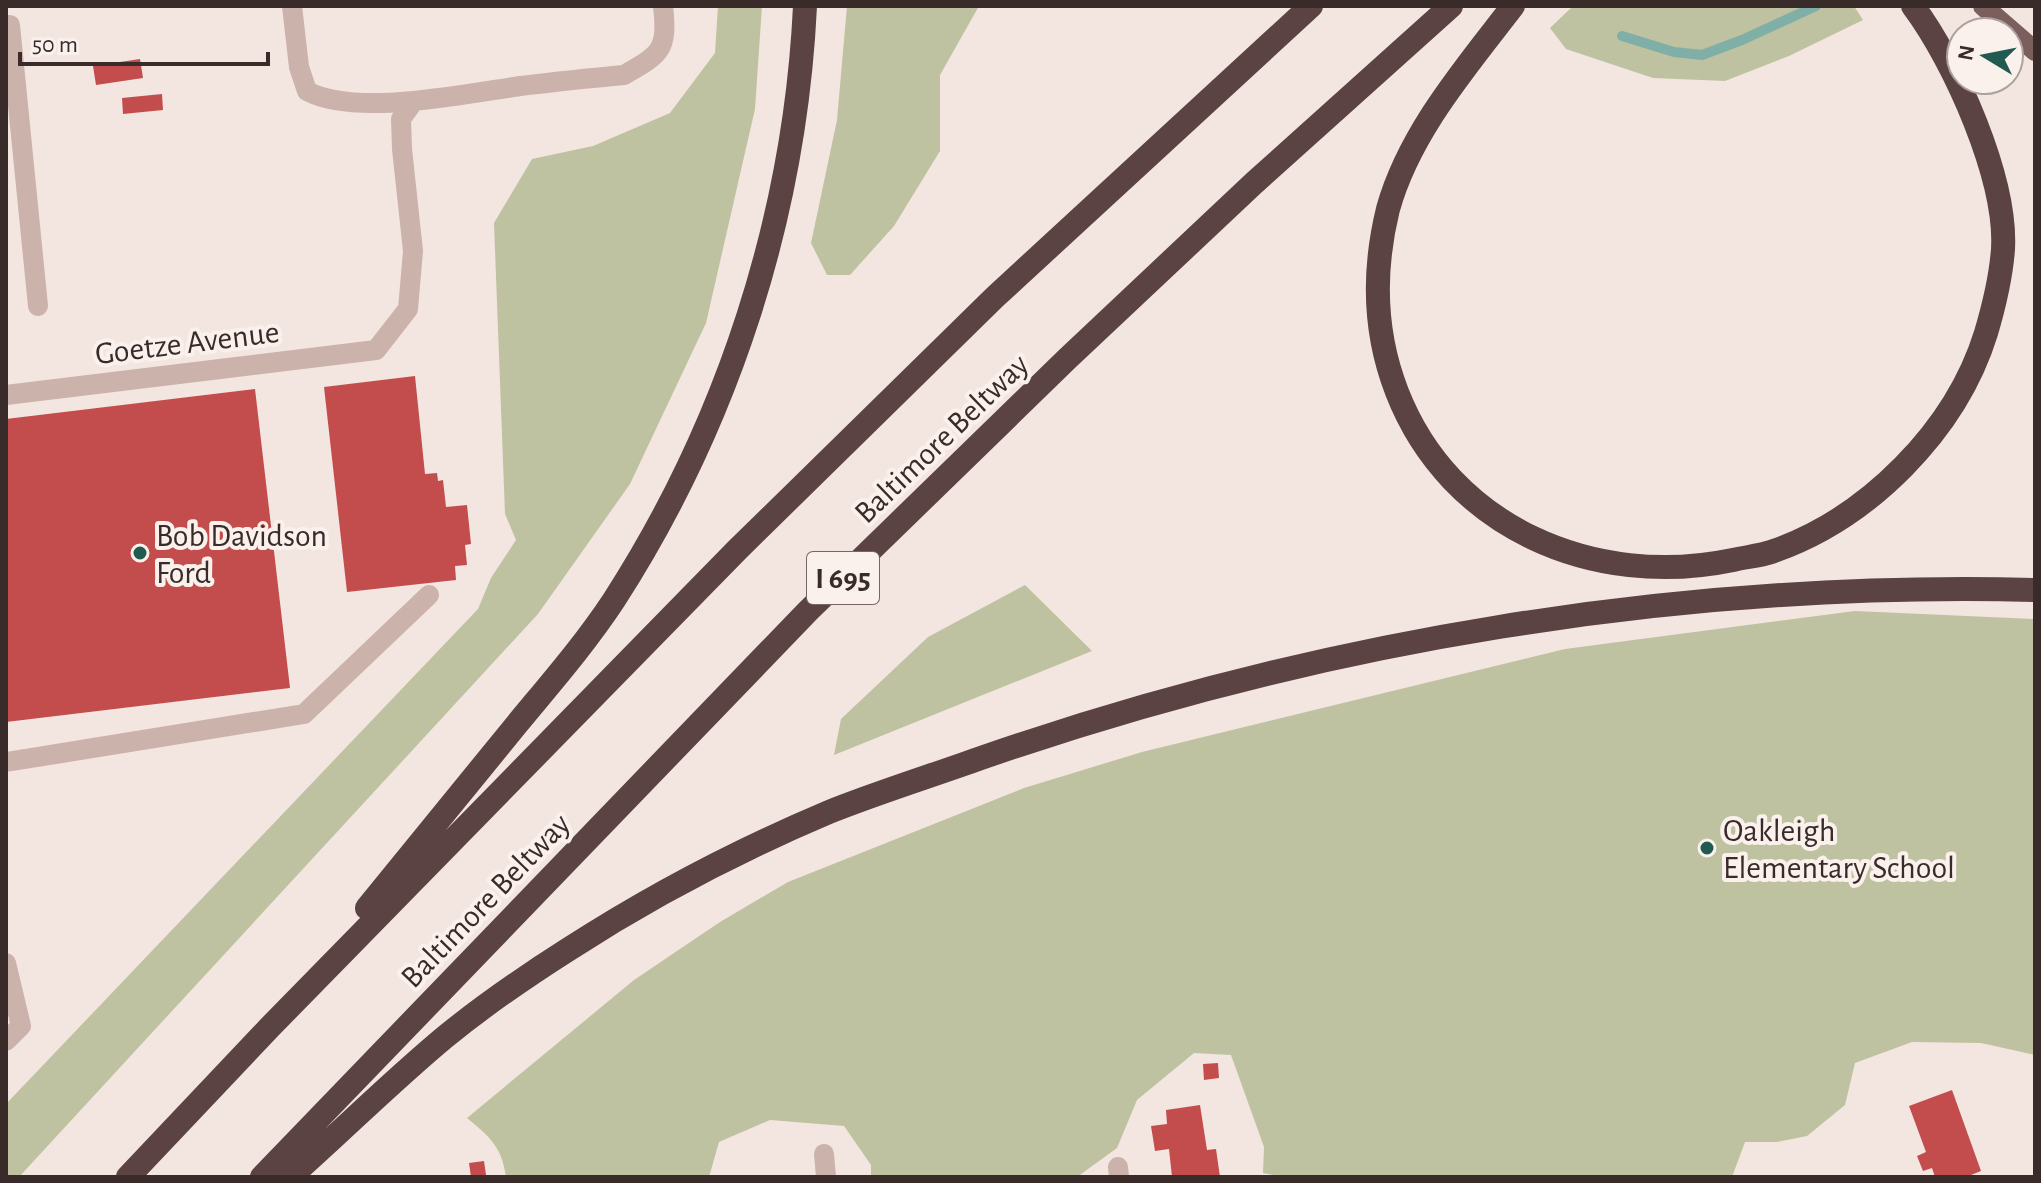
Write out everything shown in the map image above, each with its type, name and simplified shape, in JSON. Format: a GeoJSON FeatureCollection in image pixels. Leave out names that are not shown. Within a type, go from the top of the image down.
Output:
{"type":"FeatureCollection","features":[{"type":"Feature","properties":{"kind":"highway"},"geometry":{"type":"LineString","coordinates":[[269,1028],[569,661],[613,601],[656,529],[732,367],[757,288],[777,214],[794,126],[805,6]]}},
{"type":"Feature","properties":{"kind":"highway","name":"Baltimore Beltway"},"geometry":{"type":"LineString","coordinates":[[128,1177],[269,1028],[737,550],[1006,286],[1311,6]]}},
{"type":"Feature","properties":{"kind":"highway","name":"Baltimore Beltway"},"geometry":{"type":"LineString","coordinates":[[262,1177],[808,611],[1221,214],[1451,6]]}},
{"type":"Feature","properties":{"kind":"highway"},"geometry":{"type":"LineString","coordinates":[[1513,6],[1450,87],[1412,151],[1389,206],[1378,258],[1378,312],[1389,371],[1410,423],[1437,463],[1469,497],[1506,524],[1557,549],[1609,562],[1658,569],[1708,565],[1771,552],[1825,527],[1879,490],[1918,453],[1952,405],[1978,359],[1994,308],[2003,248],[1999,199],[1960,81],[1913,6]]}},
{"type":"Feature","properties":{"kind":"highway"},"geometry":{"type":"LineString","coordinates":[[290,1177],[447,1036],[568,950],[668,890],[751,847],[832,811],[1053,733],[1273,672],[1501,626],[1759,597],[1875,591],[2035,590]]}},
{"type":"Feature","properties":{"kind":"main road"},"geometry":{"type":"LineString","coordinates":[[1983,6],[2035,51]]}},
{"type":"Feature","properties":{"kind":"lane"},"geometry":{"type":"LineString","coordinates":[[292,6],[299,67],[307,91],[335,101],[414,101],[624,75],[654,58],[664,41],[663,6]]}},
{"type":"Feature","properties":{"kind":"lane"},"geometry":{"type":"LineString","coordinates":[[6,25],[10,25],[38,306]]}},
{"type":"Feature","properties":{"kind":"lane","name":"Goetze Avenue"},"geometry":{"type":"LineString","coordinates":[[6,395],[376,350],[408,309],[413,251],[401,119],[414,101]]}},
{"type":"Feature","properties":{"kind":"lane"},"geometry":{"type":"LineString","coordinates":[[6,762],[304,714],[429,595]]}},
{"type":"Feature","properties":{"kind":"lane"},"geometry":{"type":"LineString","coordinates":[[6,963],[21,1026],[6,1041]]}},
{"type":"Feature","properties":{"kind":"lane"},"geometry":{"type":"LineString","coordinates":[[824,1154],[826,1177]]}},
{"type":"Feature","properties":{"kind":"green space"},"geometry":{"type":"Polygon","coordinates":[[[718,6],[762,6],[755,109],[706,323],[630,484],[538,614],[19,1177],[6,1177],[6,1104],[478,609],[491,578],[516,540],[505,514],[494,223],[532,159],[593,146],[670,113],[715,53],[718,6]]]}},
{"type":"Feature","properties":{"kind":"green space"},"geometry":{"type":"Polygon","coordinates":[[[847,6],[979,6],[940,75],[940,151],[894,226],[850,275],[827,275],[811,243],[837,120],[847,6]]]}},
{"type":"Feature","properties":{"kind":"green space"},"geometry":{"type":"Polygon","coordinates":[[[1573,6],[1854,6],[1863,20],[1789,56],[1725,81],[1653,78],[1566,49],[1550,28],[1573,6]]]}},
{"type":"Feature","properties":{"kind":"green space"},"geometry":{"type":"Polygon","coordinates":[[[1025,585],[1092,651],[834,755],[841,719],[928,637],[1025,585]]]}},
{"type":"Feature","properties":{"kind":"green space"},"geometry":{"type":"Polygon","coordinates":[[[1855,611],[2035,619],[2035,1055],[1981,1043],[1912,1042],[1855,1063],[1845,1105],[1807,1136],[1777,1142],[1745,1142],[1732,1177],[1284,1177],[1263,1173],[1264,1147],[1231,1055],[1194,1053],[1137,1100],[1117,1148],[1077,1177],[871,1177],[871,1165],[844,1126],[770,1120],[719,1142],[709,1177],[506,1177],[494,1143],[467,1118],[634,980],[720,922],[788,882],[1024,788],[1142,752],[1565,649],[1855,611]]]}},
{"type":"Feature","properties":{"kind":"building"},"geometry":{"type":"Polygon","coordinates":[[[140,59],[143,78],[96,85],[93,66],[140,59]]]}},
{"type":"Feature","properties":{"kind":"building"},"geometry":{"type":"Polygon","coordinates":[[[162,94],[163,110],[123,114],[122,98],[162,94]]]}},
{"type":"Feature","properties":{"kind":"building"},"geometry":{"type":"Polygon","coordinates":[[[415,376],[425,474],[437,473],[438,481],[443,480],[446,507],[467,505],[471,544],[465,545],[467,565],[455,566],[456,580],[347,592],[324,387],[415,376]]]}},
{"type":"Feature","properties":{"kind":"building","name":"Bob Davidson Ford"},"geometry":{"type":"Polygon","coordinates":[[[255,389],[290,688],[6,722],[6,419],[255,389]]]}},
{"type":"Feature","properties":{"kind":"building"},"geometry":{"type":"Polygon","coordinates":[[[1218,1063],[1219,1078],[1204,1080],[1203,1064],[1218,1063]]]}},
{"type":"Feature","properties":{"kind":"building"},"geometry":{"type":"Polygon","coordinates":[[[1952,1090],[1981,1171],[1966,1177],[1935,1177],[1932,1168],[1923,1171],[1917,1156],[1926,1152],[1909,1106],[1952,1090]]]}},
{"type":"Feature","properties":{"kind":"building"},"geometry":{"type":"Polygon","coordinates":[[[1200,1105],[1207,1150],[1216,1149],[1220,1177],[1172,1177],[1169,1149],[1155,1151],[1151,1126],[1167,1124],[1166,1110],[1200,1105]]]}},
{"type":"Feature","properties":{"kind":"building"},"geometry":{"type":"Polygon","coordinates":[[[484,1161],[486,1175],[471,1177],[469,1163],[484,1161]]]}},
{"type":"Feature","properties":{"kind":"waterway"},"geometry":{"type":"LineString","coordinates":[[1622,36],[1674,52],[1702,55],[1816,6]]}},
{"type":"Feature","properties":{"kind":"place","name":"Bob Davidson Ford"},"geometry":{"type":"Point","coordinates":[140,553]}},
{"type":"Feature","properties":{"kind":"place","name":"Oakleigh Elementary School"},"geometry":{"type":"Point","coordinates":[1707,848]}}]}
